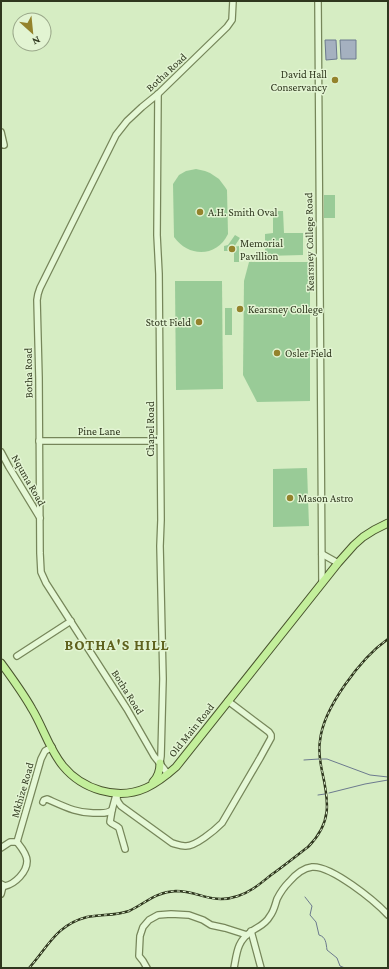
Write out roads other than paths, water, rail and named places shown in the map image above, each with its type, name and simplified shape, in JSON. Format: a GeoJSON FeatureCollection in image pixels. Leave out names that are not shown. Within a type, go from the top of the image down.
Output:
{"type":"FeatureCollection","features":[{"type":"Feature","properties":{"kind":"main road","name":"Old Main Road"},"geometry":{"type":"LineString","coordinates":[[1,663],[32,709],[56,757],[71,775],[94,789],[125,793],[145,789],[176,767],[322,582],[354,545],[363,537],[388,523]]}},
{"type":"Feature","properties":{"kind":"main road"},"geometry":{"type":"LineString","coordinates":[[145,789],[158,777],[160,763]]}},
{"type":"Feature","properties":{"kind":"street","name":"Botha Road"},"geometry":{"type":"LineString","coordinates":[[168,774],[154,756],[128,709],[46,583],[41,572],[38,294],[116,135],[127,121],[158,94],[230,24],[232,20],[233,1]]}},
{"type":"Feature","properties":{"kind":"street","name":"Kearsney College Road"},"geometry":{"type":"LineString","coordinates":[[318,1],[322,582]]}},
{"type":"Feature","properties":{"kind":"street","name":"Chapel Road"},"geometry":{"type":"LineString","coordinates":[[158,94],[157,235],[159,274],[160,546],[163,679],[160,763]]}},
{"type":"Feature","properties":{"kind":"street"},"geometry":{"type":"LineString","coordinates":[[1,132],[4,145]]}},
{"type":"Feature","properties":{"kind":"street","name":"Pine Lane"},"geometry":{"type":"LineString","coordinates":[[39,441],[160,440]]}},
{"type":"Feature","properties":{"kind":"street","name":"Nquma Road"},"geometry":{"type":"LineString","coordinates":[[1,452],[40,518]]}},
{"type":"Feature","properties":{"kind":"street"},"geometry":{"type":"LineString","coordinates":[[322,554],[338,563]]}},
{"type":"Feature","properties":{"kind":"street"},"geometry":{"type":"LineString","coordinates":[[17,656],[71,621]]}},
{"type":"Feature","properties":{"kind":"street"},"geometry":{"type":"LineString","coordinates":[[117,793],[116,797],[121,806],[172,842],[185,846],[191,845],[215,830],[222,823],[271,738],[269,732],[228,701]]}},
{"type":"Feature","properties":{"kind":"street","name":"Mkhize Road"},"geometry":{"type":"LineString","coordinates":[[17,842],[42,759],[45,752],[52,747]]}},
{"type":"Feature","properties":{"kind":"street"},"geometry":{"type":"LineString","coordinates":[[117,793],[110,822],[119,828],[125,849]]}},
{"type":"Feature","properties":{"kind":"street"},"geometry":{"type":"LineString","coordinates":[[43,802],[44,800],[47,800],[82,813],[106,813],[112,810]]}},
{"type":"Feature","properties":{"kind":"street"},"geometry":{"type":"LineString","coordinates":[[1,848],[10,842],[17,842],[25,853],[27,860],[25,869],[15,882],[8,886],[2,885],[1,894]]}},
{"type":"Feature","properties":{"kind":"street"},"geometry":{"type":"LineString","coordinates":[[234,968],[238,947],[242,939],[271,916],[281,892],[289,882],[306,869],[312,867],[332,872],[376,904],[388,915]]}},
{"type":"Feature","properties":{"kind":"street"},"geometry":{"type":"LineString","coordinates":[[147,968],[139,956],[140,936],[144,924],[158,915],[188,915],[198,918],[211,925],[249,933]]}},
{"type":"Feature","properties":{"kind":"street"},"geometry":{"type":"LineString","coordinates":[[249,933],[261,968]]}},
{"type":"Feature","properties":{"kind":"water"},"geometry":{"type":"Polygon","coordinates":[[[325,40],[336,40],[337,59],[326,60],[325,40]]]}},
{"type":"Feature","properties":{"kind":"water"},"geometry":{"type":"Polygon","coordinates":[[[340,40],[356,40],[356,59],[341,59],[340,40]]]}},
{"type":"Feature","properties":{"kind":"waterway"},"geometry":{"type":"LineString","coordinates":[[304,760],[319,759]]}},
{"type":"Feature","properties":{"kind":"waterway"},"geometry":{"type":"LineString","coordinates":[[322,759],[327,759],[370,775],[388,777]]}},
{"type":"Feature","properties":{"kind":"waterway"},"geometry":{"type":"LineString","coordinates":[[329,793],[388,780]]}},
{"type":"Feature","properties":{"kind":"waterway"},"geometry":{"type":"LineString","coordinates":[[318,795],[325,794]]}},
{"type":"Feature","properties":{"kind":"waterway"},"geometry":{"type":"LineString","coordinates":[[305,897],[312,906],[310,915],[316,922],[319,935],[323,937],[327,950],[337,958],[340,966],[345,968]]}},
{"type":"Feature","properties":{"kind":"railway"},"geometry":{"type":"LineString","coordinates":[[29,968],[60,931],[76,921],[87,917],[118,914],[129,911],[162,893],[176,891],[221,899],[238,896],[256,887],[308,847],[316,838],[321,829],[327,812],[326,793],[319,748],[323,728],[328,714],[336,699],[355,671],[377,647],[388,639]]}},
{"type":"Feature","properties":{"kind":"place","name":"David Hall Conservancy"},"geometry":{"type":"Point","coordinates":[335,80]}},
{"type":"Feature","properties":{"kind":"place","name":"A.H. Smith Oval"},"geometry":{"type":"Point","coordinates":[200,212]}},
{"type":"Feature","properties":{"kind":"place","name":"Memorial Pavillion"},"geometry":{"type":"Point","coordinates":[232,249]}},
{"type":"Feature","properties":{"kind":"place","name":"Kearsney College"},"geometry":{"type":"Point","coordinates":[240,309]}},
{"type":"Feature","properties":{"kind":"place","name":"Stott Field"},"geometry":{"type":"Point","coordinates":[199,322]}},
{"type":"Feature","properties":{"kind":"place","name":"Osler Field"},"geometry":{"type":"Point","coordinates":[277,353]}},
{"type":"Feature","properties":{"kind":"place","name":"Mason Astro"},"geometry":{"type":"Point","coordinates":[290,498]}},
{"type":"Feature","properties":{"kind":"district","name":"BOTHA'S HILL"},"geometry":{"type":"Point","coordinates":[117,645]}}]}
